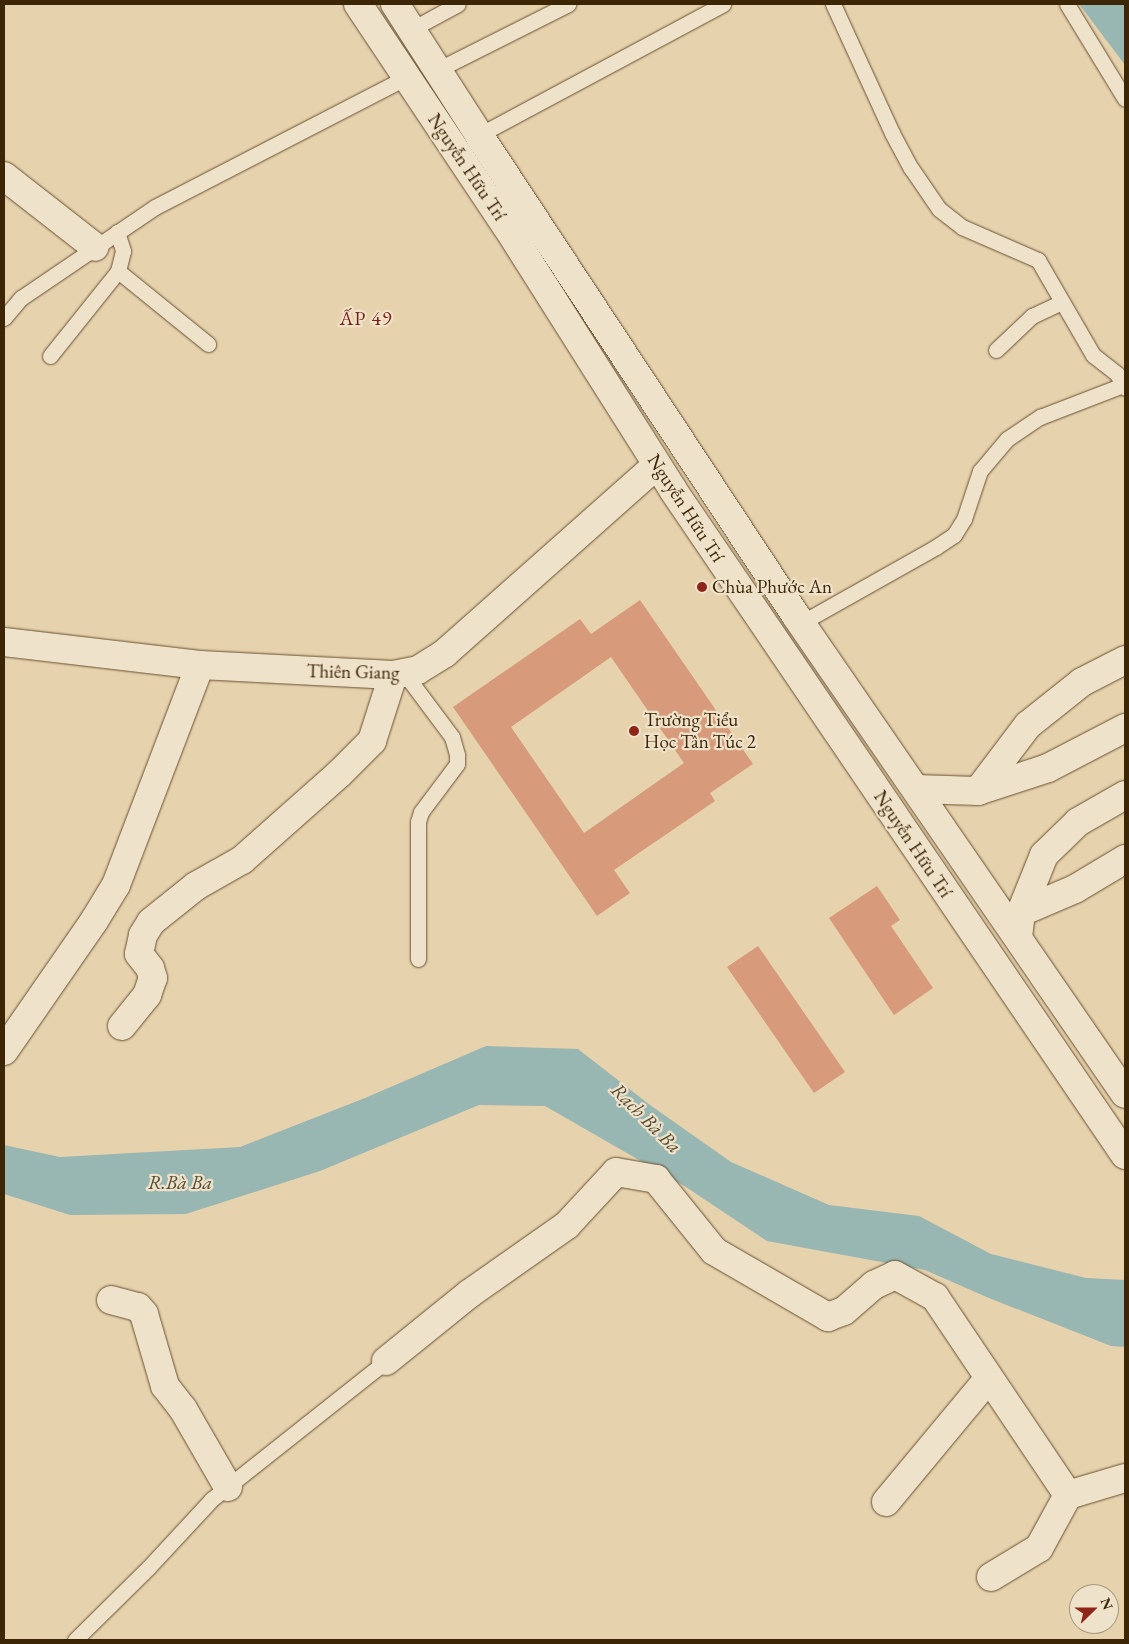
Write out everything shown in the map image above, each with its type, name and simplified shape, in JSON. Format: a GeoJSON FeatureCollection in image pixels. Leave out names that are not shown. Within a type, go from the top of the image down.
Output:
{"type":"FeatureCollection","features":[{"type":"Feature","properties":{"kind":"street","name":"Nguyễn Hữu Trí"},"geometry":{"type":"LineString","coordinates":[[358,4],[507,227],[657,465],[1125,1155]]}},
{"type":"Feature","properties":{"kind":"street","name":"Nguyễn Hữu Trí"},"geometry":{"type":"LineString","coordinates":[[395,4],[479,135],[801,623],[916,789],[1020,924],[1125,1094]]}},
{"type":"Feature","properties":{"kind":"street"},"geometry":{"type":"LineString","coordinates":[[4,176],[95,248]]}},
{"type":"Feature","properties":{"kind":"street","name":"Thiên Giang"},"geometry":{"type":"LineString","coordinates":[[4,642],[200,665],[399,674],[430,664],[444,653],[657,465]]}},
{"type":"Feature","properties":{"kind":"street"},"geometry":{"type":"LineString","coordinates":[[978,791],[1028,725],[1082,682],[1125,660]]}},
{"type":"Feature","properties":{"kind":"street"},"geometry":{"type":"LineString","coordinates":[[4,1051],[57,976],[116,885],[200,665]]}},
{"type":"Feature","properties":{"kind":"street"},"geometry":{"type":"LineString","coordinates":[[122,1026],[146,995],[153,978],[150,968],[140,954],[143,935],[151,922],[196,886],[242,860],[339,774],[372,741],[399,674]]}},
{"type":"Feature","properties":{"kind":"street"},"geometry":{"type":"LineString","coordinates":[[916,789],[978,791],[1048,768],[1125,728]]}},
{"type":"Feature","properties":{"kind":"street"},"geometry":{"type":"LineString","coordinates":[[1020,924],[1044,855],[1078,822],[1125,795]]}},
{"type":"Feature","properties":{"kind":"street"},"geometry":{"type":"LineString","coordinates":[[1020,924],[1125,859]]}},
{"type":"Feature","properties":{"kind":"street"},"geometry":{"type":"LineString","coordinates":[[386,1361],[469,1294],[567,1225],[616,1172],[656,1179],[714,1250],[828,1317],[844,1310],[874,1285],[895,1275],[935,1297],[1068,1495]]}},
{"type":"Feature","properties":{"kind":"street"},"geometry":{"type":"LineString","coordinates":[[111,1300],[138,1307],[144,1314],[165,1386],[183,1409],[228,1487]]}},
{"type":"Feature","properties":{"kind":"street"},"geometry":{"type":"LineString","coordinates":[[886,1502],[989,1378]]}},
{"type":"Feature","properties":{"kind":"street"},"geometry":{"type":"LineString","coordinates":[[991,1576],[1040,1548],[1068,1495],[1125,1478]]}},
{"type":"Feature","properties":{"kind":"lane"},"geometry":{"type":"LineString","coordinates":[[412,29],[458,4]]}},
{"type":"Feature","properties":{"kind":"lane"},"geometry":{"type":"LineString","coordinates":[[437,70],[568,4]]}},
{"type":"Feature","properties":{"kind":"lane"},"geometry":{"type":"LineString","coordinates":[[479,135],[724,4]]}},
{"type":"Feature","properties":{"kind":"lane"},"geometry":{"type":"LineString","coordinates":[[801,623],[936,547],[954,534],[964,519],[980,471],[1007,439],[1040,417],[1124,386],[1117,374],[1093,355],[1038,260],[962,227],[939,209],[911,168],[892,133],[833,4]]}},
{"type":"Feature","properties":{"kind":"lane"},"geometry":{"type":"LineString","coordinates":[[1066,4],[1125,99]]}},
{"type":"Feature","properties":{"kind":"lane"},"geometry":{"type":"LineString","coordinates":[[4,318],[21,298],[155,207],[407,77]]}},
{"type":"Feature","properties":{"kind":"lane"},"geometry":{"type":"LineString","coordinates":[[50,356],[118,271],[123,251],[117,232]]}},
{"type":"Feature","properties":{"kind":"lane"},"geometry":{"type":"LineString","coordinates":[[118,271],[208,344]]}},
{"type":"Feature","properties":{"kind":"lane"},"geometry":{"type":"LineString","coordinates":[[996,350],[1032,316],[1062,302]]}},
{"type":"Feature","properties":{"kind":"lane"},"geometry":{"type":"LineString","coordinates":[[399,674],[452,737],[457,755],[457,764],[421,812],[418,822],[418,959]]}},
{"type":"Feature","properties":{"kind":"lane"},"geometry":{"type":"LineString","coordinates":[[75,1640],[148,1568],[212,1498],[386,1361]]}},
{"type":"Feature","properties":{"kind":"water"},"geometry":{"type":"Polygon","coordinates":[[[1079,4],[1125,4],[1125,65],[1079,4]]]}},
{"type":"Feature","properties":{"kind":"water","name":"R.Bà Ba"},"geometry":{"type":"Polygon","coordinates":[[[486,1046],[578,1049],[650,1105],[731,1162],[829,1205],[919,1216],[991,1254],[1086,1278],[1125,1280],[1125,1347],[1111,1346],[989,1298],[925,1270],[767,1241],[686,1187],[545,1106],[479,1105],[320,1171],[186,1214],[70,1215],[4,1194],[4,1145],[60,1157],[240,1147],[365,1098],[486,1046]]]}},
{"type":"Feature","properties":{"kind":"building"},"geometry":{"type":"Polygon","coordinates":[[[640,600],[753,764],[710,793],[715,801],[614,870],[630,893],[597,916],[453,707],[580,619],[591,634],[640,600]],[[611,657],[511,727],[584,833],[684,763],[611,657]]]}},
{"type":"Feature","properties":{"kind":"building"},"geometry":{"type":"Polygon","coordinates":[[[877,886],[900,920],[891,926],[933,988],[894,1015],[829,918],[877,886]]]}},
{"type":"Feature","properties":{"kind":"building"},"geometry":{"type":"Polygon","coordinates":[[[758,946],[845,1072],[814,1093],[727,967],[758,946]]]}},
{"type":"Feature","properties":{"kind":"place","name":"Chùa Phước An"},"geometry":{"type":"Point","coordinates":[702,587]}},
{"type":"Feature","properties":{"kind":"place","name":"Trường Tiểu Học Tân Túc 2"},"geometry":{"type":"Point","coordinates":[634,731]}},
{"type":"Feature","properties":{"kind":"district","name":"ẤP 49"},"geometry":{"type":"Point","coordinates":[366,318]}},
{"type":"Feature","properties":{"kind":"water label","name":"Rạch Bà Ba"},"geometry":{"type":"Point","coordinates":[646,1118]}}]}
